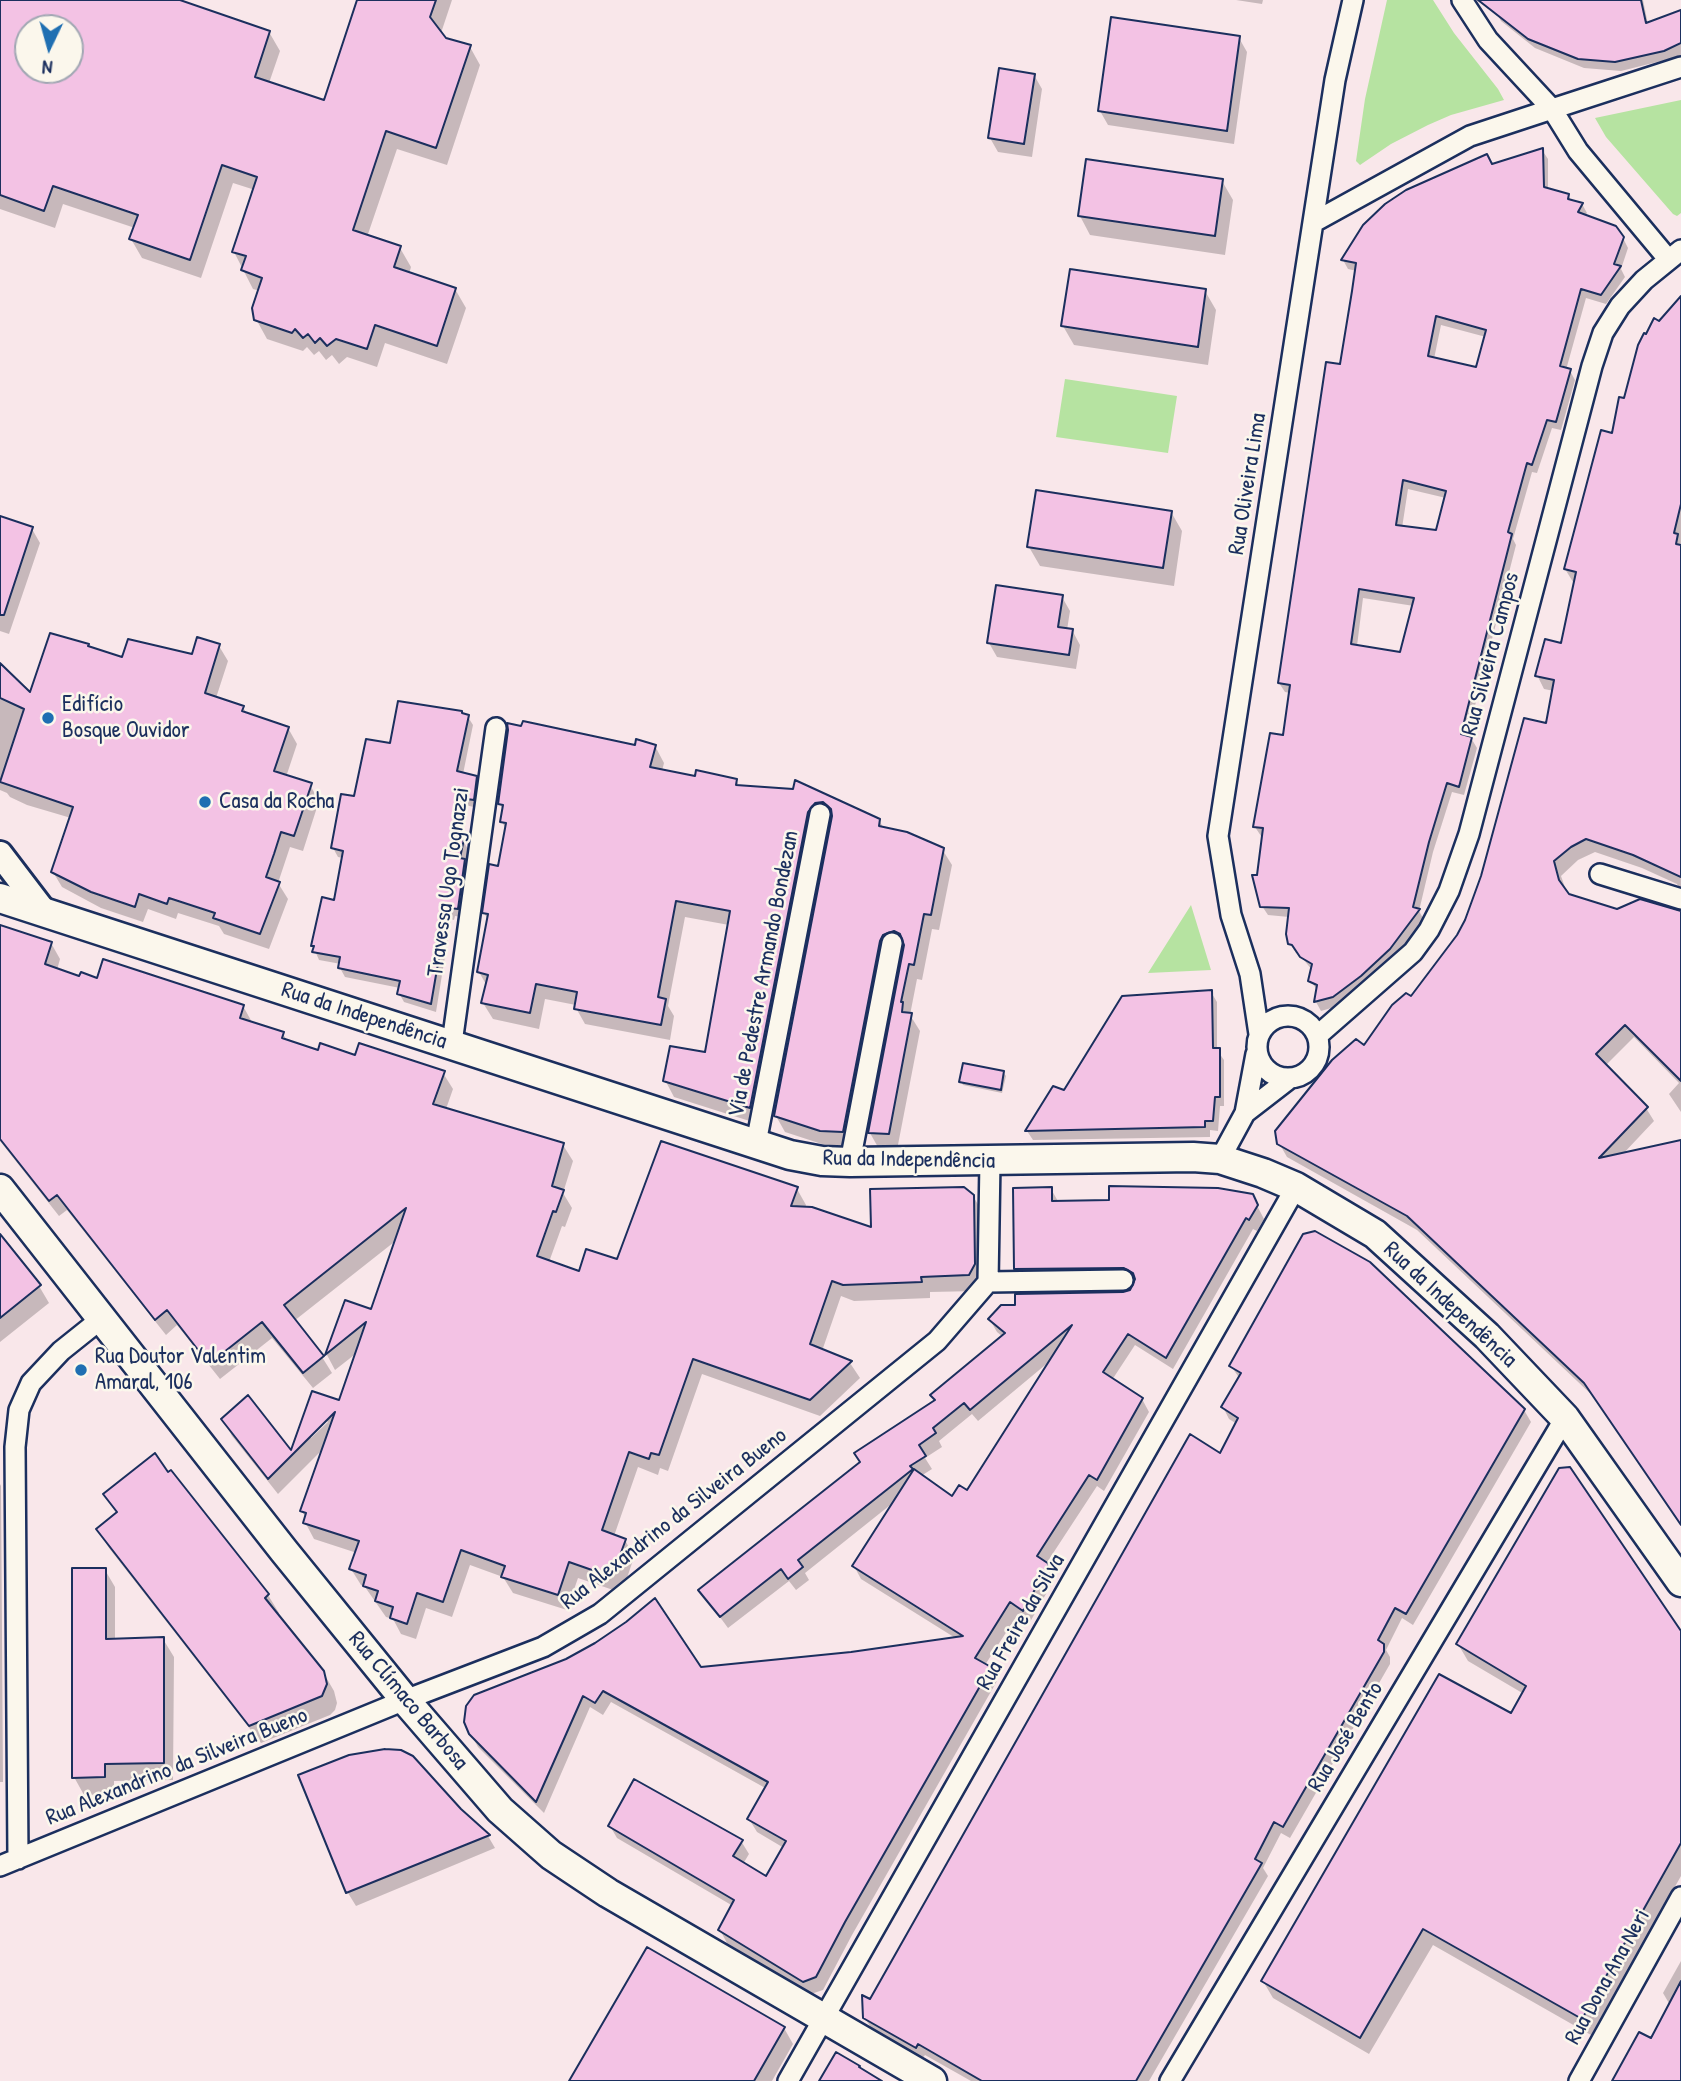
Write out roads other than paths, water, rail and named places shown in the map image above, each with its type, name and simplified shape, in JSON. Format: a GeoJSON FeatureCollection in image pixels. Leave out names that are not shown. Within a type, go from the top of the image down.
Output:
{"type":"FeatureCollection","features":[{"type":"Feature","properties":{"kind":"main road","name":"Rua da Independência"},"geometry":{"type":"LineString","coordinates":[[0,898],[790,1155],[822,1161],[849,1162],[1193,1157],[1220,1159],[1263,1173],[1296,1187],[1375,1234],[1487,1336],[1565,1418],[1681,1582]]}},
{"type":"Feature","properties":{"kind":"main road","name":"Rua Clímaco Barbosa"},"geometry":{"type":"LineString","coordinates":[[0,1189],[405,1700],[500,1810],[551,1855],[608,1893],[932,2081]]}},
{"type":"Feature","properties":{"kind":"street","name":"Rua Oliveira Lima"},"geometry":{"type":"LineString","coordinates":[[1259,1034],[1250,974],[1231,915],[1218,836],[1335,80],[1353,0]]}},
{"type":"Feature","properties":{"kind":"street"},"geometry":{"type":"LineString","coordinates":[[1462,0],[1488,40],[1552,109],[1578,151],[1674,255]]}},
{"type":"Feature","properties":{"kind":"street"},"geometry":{"type":"LineString","coordinates":[[1314,222],[1470,136],[1681,67]]}},
{"type":"Feature","properties":{"kind":"street","name":"Rua Silveira Campos"},"geometry":{"type":"LineString","coordinates":[[1317,1036],[1413,952],[1429,930],[1449,891],[1469,834],[1603,333],[1620,306],[1644,280],[1674,255]]}},
{"type":"Feature","properties":{"kind":"street","name":"Travessa Ugo Tognazzi"},"geometry":{"type":"LineString","coordinates":[[452,1043],[496,728]]}},
{"type":"Feature","properties":{"kind":"street","name":"Via de Pedestre Armando Bondezan"},"geometry":{"type":"LineString","coordinates":[[756,1143],[820,814]]}},
{"type":"Feature","properties":{"kind":"street"},"geometry":{"type":"LineString","coordinates":[[0,854],[45,912]]}},
{"type":"Feature","properties":{"kind":"street"},"geometry":{"type":"LineString","coordinates":[[1600,874],[1681,900]]}},
{"type":"Feature","properties":{"kind":"street"},"geometry":{"type":"LineString","coordinates":[[849,1162],[892,943]]}},
{"type":"Feature","properties":{"kind":"street","name":"Rua Oliveira Lima"},"geometry":{"type":"LineString","coordinates":[[1250,974],[1278,1017]]}},
{"type":"Feature","properties":{"kind":"street"},"geometry":{"type":"LineString","coordinates":[[1220,1159],[1245,1113],[1259,1034],[1278,1017],[1295,1016],[1304,1020],[1312,1027],[1320,1046],[1314,1065],[1308,1072],[1289,1079],[1245,1113]]}},
{"type":"Feature","properties":{"kind":"street"},"geometry":{"type":"LineString","coordinates":[[1256,1054],[1260,1064],[1268,1072],[1289,1079]]}},
{"type":"Feature","properties":{"kind":"street"},"geometry":{"type":"LineString","coordinates":[[990,1161],[989,1282],[1123,1280]]}},
{"type":"Feature","properties":{"kind":"street","name":"Rua Freire da Silva"},"geometry":{"type":"LineString","coordinates":[[788,2081],[1296,1187]]}},
{"type":"Feature","properties":{"kind":"street","name":"Rua Alexandrino da Silveira Bueno"},"geometry":{"type":"LineString","coordinates":[[9,1863],[405,1700],[543,1647],[600,1614],[937,1341],[989,1282]]}},
{"type":"Feature","properties":{"kind":"street"},"geometry":{"type":"LineString","coordinates":[[9,1863],[15,1447],[19,1410],[31,1383],[61,1351],[101,1319]]}},
{"type":"Feature","properties":{"kind":"street","name":"Rua José Bento"},"geometry":{"type":"LineString","coordinates":[[1170,2081],[1565,1418]]}},
{"type":"Feature","properties":{"kind":"street","name":"Rua Dona Ana Neri"},"geometry":{"type":"LineString","coordinates":[[1579,2081],[1681,1897]]}},
{"type":"Feature","properties":{"kind":"place","name":"Edifício Bosque Ouvidor"},"geometry":{"type":"Point","coordinates":[48,718]}},
{"type":"Feature","properties":{"kind":"place","name":"Casa da Rocha"},"geometry":{"type":"Point","coordinates":[205,802]}},
{"type":"Feature","properties":{"kind":"place","name":"Rua Doutor Valentim Amaral, 106"},"geometry":{"type":"Point","coordinates":[81,1370]}}]}
